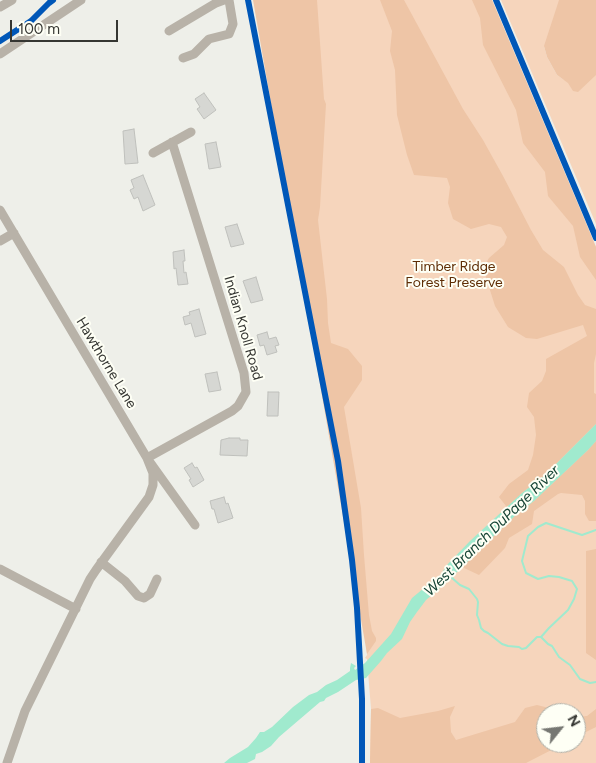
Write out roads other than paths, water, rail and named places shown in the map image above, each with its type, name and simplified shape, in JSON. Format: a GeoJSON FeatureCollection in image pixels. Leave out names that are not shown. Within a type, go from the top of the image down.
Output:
{"type":"FeatureCollection","features":[{"type":"Feature","properties":{"kind":"street"},"geometry":{"type":"LineString","coordinates":[[0,8],[12,0]]}},
{"type":"Feature","properties":{"kind":"street"},"geometry":{"type":"LineString","coordinates":[[0,54],[65,4],[81,0]]}},
{"type":"Feature","properties":{"kind":"street"},"geometry":{"type":"LineString","coordinates":[[169,30],[224,0]]}},
{"type":"Feature","properties":{"kind":"street"},"geometry":{"type":"LineString","coordinates":[[183,58],[194,54],[209,39],[229,34],[233,24],[229,0]]}},
{"type":"Feature","properties":{"kind":"street"},"geometry":{"type":"LineString","coordinates":[[153,153],[191,132]]}},
{"type":"Feature","properties":{"kind":"street","name":"Indian Knoll Road"},"geometry":{"type":"LineString","coordinates":[[147,458],[232,411],[238,406],[246,392],[244,373],[172,142]]}},
{"type":"Feature","properties":{"kind":"street","name":"Hawthorne Lane"},"geometry":{"type":"LineString","coordinates":[[0,210],[147,458],[195,525]]}},
{"type":"Feature","properties":{"kind":"street"},"geometry":{"type":"LineString","coordinates":[[0,241],[14,233]]}},
{"type":"Feature","properties":{"kind":"street"},"geometry":{"type":"LineString","coordinates":[[7,763],[25,711],[90,579],[149,497],[153,485],[153,473],[147,458]]}},
{"type":"Feature","properties":{"kind":"street"},"geometry":{"type":"LineString","coordinates":[[101,562],[125,581],[138,596],[144,598],[150,594],[157,578]]}},
{"type":"Feature","properties":{"kind":"street"},"geometry":{"type":"LineString","coordinates":[[0,570],[76,609]]}},
{"type":"Feature","properties":{"kind":"water","name":"West Branch DuPage River"},"geometry":{"type":"Polygon","coordinates":[[[596,424],[596,441],[588,450],[502,528],[454,577],[444,581],[440,588],[426,600],[417,612],[402,639],[387,653],[366,678],[356,680],[320,702],[271,746],[256,754],[255,759],[247,763],[224,763],[248,747],[260,732],[264,732],[272,727],[309,695],[350,671],[351,663],[356,666],[355,670],[365,663],[391,634],[412,598],[441,575],[446,566],[470,541],[522,493],[544,476],[596,424]]]}},
{"type":"Feature","properties":{"kind":"waterway"},"geometry":{"type":"LineString","coordinates":[[541,637],[568,610],[577,589],[572,581],[549,576],[538,579],[526,573],[522,561],[528,536],[546,523],[582,535],[596,530]]}},
{"type":"Feature","properties":{"kind":"waterway","name":"West Branch DuPage River"},"geometry":{"type":"LineString","coordinates":[[452,578],[460,585],[469,589],[477,599],[477,615],[481,628],[484,631],[502,644],[522,649],[526,648],[537,637],[541,637],[552,646],[559,657],[570,665],[580,679],[590,683],[596,682]]}},
{"type":"Feature","properties":{"kind":"park label","name":"Timber Ridge Forest Preserve"},"geometry":{"type":"Point","coordinates":[454,276]}}]}
